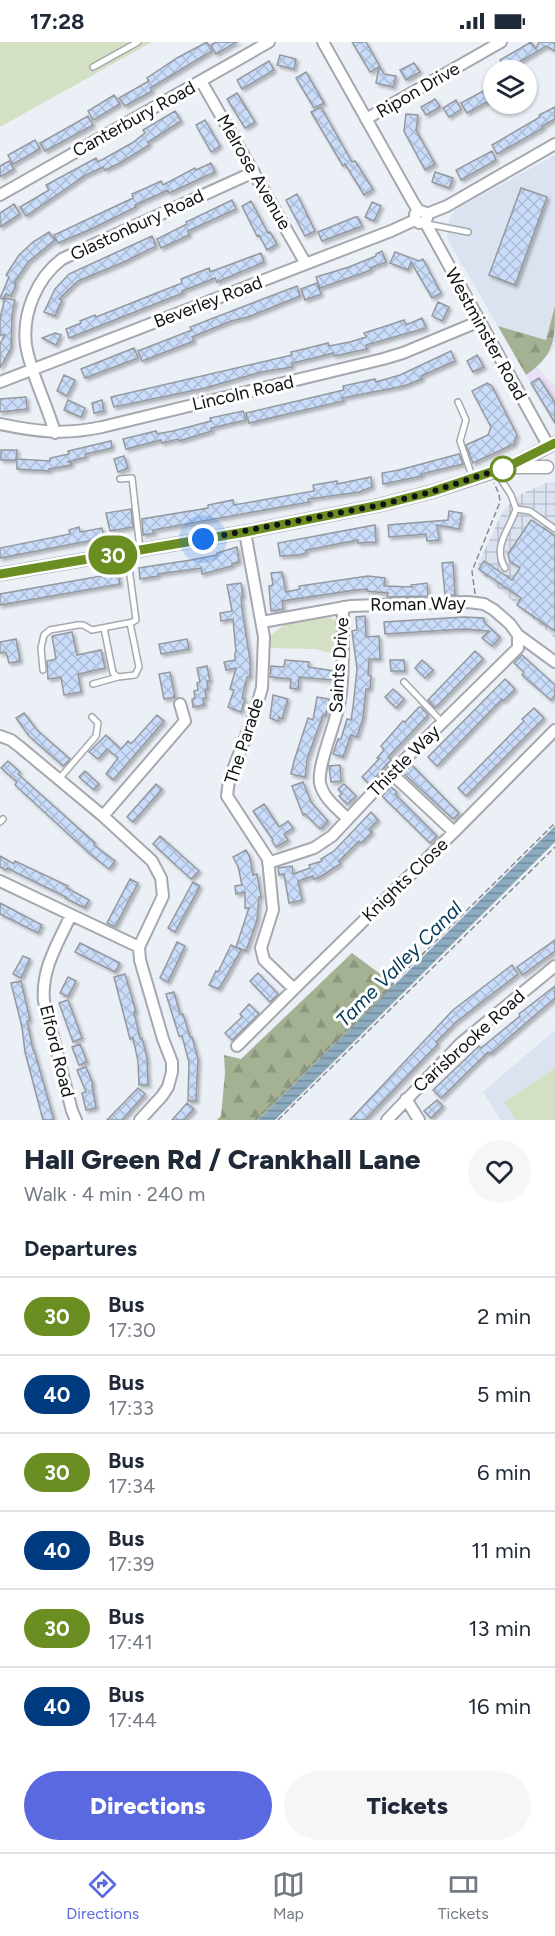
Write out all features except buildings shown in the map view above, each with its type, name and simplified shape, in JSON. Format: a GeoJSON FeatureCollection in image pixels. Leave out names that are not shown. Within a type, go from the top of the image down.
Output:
{"type":"FeatureCollection","features":[{"type":"Feature","properties":{"kind":"street","name":"Canterbury Road"},"geometry":{"type":"LineString","coordinates":[[0,195],[269,42]]}},
{"type":"Feature","properties":{"kind":"street","name":"Westminster Road"},"geometry":{"type":"LineString","coordinates":[[323,42],[549,446]]}},
{"type":"Feature","properties":{"kind":"street","name":"Ripon Drive"},"geometry":{"type":"LineString","coordinates":[[366,119],[501,42]]}},
{"type":"Feature","properties":{"kind":"street","name":"Melrose Avenue"},"geometry":{"type":"LineString","coordinates":[[201,81],[306,264]]}},
{"type":"Feature","properties":{"kind":"street","name":"Beverley Road"},"geometry":{"type":"LineString","coordinates":[[0,382],[422,218],[555,144]]}},
{"type":"Feature","properties":{"kind":"street","name":"Glastonbury Road"},"geometry":{"type":"LineString","coordinates":[[55,433],[33,370],[26,342],[28,314],[35,292],[55,264],[254,172]]}},
{"type":"Feature","properties":{"kind":"street","name":"Lincoln Road"},"geometry":{"type":"LineString","coordinates":[[0,424],[55,433],[102,427],[383,359],[480,321]]}},
{"type":"Feature","properties":{"kind":"street"},"geometry":{"type":"LineString","coordinates":[[0,574],[245,532],[380,505],[473,479],[495,477],[509,466],[549,446]]}},
{"type":"Feature","properties":{"kind":"street"},"geometry":{"type":"LineString","coordinates":[[549,446],[543,461],[551,469]]}},
{"type":"Feature","properties":{"kind":"street"},"geometry":{"type":"LineString","coordinates":[[509,466],[551,469]]}},
{"type":"Feature","properties":{"kind":"street","name":"The Parade"},"geometry":{"type":"LineString","coordinates":[[245,532],[264,638],[262,688],[229,780],[227,796],[268,859],[273,910],[261,948],[264,960],[294,989]]}},
{"type":"Feature","properties":{"kind":"street","name":"Roman Way"},"geometry":{"type":"LineString","coordinates":[[262,622],[343,607],[484,604],[510,624],[518,635],[555,662]]}},
{"type":"Feature","properties":{"kind":"street","name":"Saints Drive"},"geometry":{"type":"LineString","coordinates":[[343,607],[341,697],[333,731],[321,765],[320,783],[327,798],[348,819]]}},
{"type":"Feature","properties":{"kind":"street","name":"Thistle Way"},"geometry":{"type":"LineString","coordinates":[[268,863],[314,848],[332,836],[391,773],[518,648],[518,635]]}},
{"type":"Feature","properties":{"kind":"street"},"geometry":{"type":"LineString","coordinates":[[103,816],[185,721],[180,705]]}},
{"type":"Feature","properties":{"kind":"street"},"geometry":{"type":"LineString","coordinates":[[454,832],[555,730]]}},
{"type":"Feature","properties":{"kind":"street"},"geometry":{"type":"LineString","coordinates":[[0,736],[11,740],[103,816],[152,861],[161,878],[163,896],[139,947],[145,978],[172,1062],[172,1072],[168,1087],[140,1120]]}},
{"type":"Feature","properties":{"kind":"street","name":"Knights Close"},"geometry":{"type":"LineString","coordinates":[[294,989],[454,832],[391,773]]}},
{"type":"Feature","properties":{"kind":"street"},"geometry":{"type":"LineString","coordinates":[[0,881],[139,947]]}},
{"type":"Feature","properties":{"kind":"street","name":"Elford Road"},"geometry":{"type":"LineString","coordinates":[[70,915],[46,969],[42,987],[76,1120]]}},
{"type":"Feature","properties":{"kind":"street","name":"Carisbrooke Road"},"geometry":{"type":"LineString","coordinates":[[387,1120],[460,1044],[555,966]]}},
{"type":"Feature","properties":{"kind":"street"},"geometry":{"type":"LineString","coordinates":[[237,1046],[294,989]]}},
{"type":"Feature","properties":{"kind":"street"},"geometry":{"type":"LineString","coordinates":[[406,1100],[419,1120]]}},
{"type":"Feature","properties":{"kind":"lane"},"geometry":{"type":"LineString","coordinates":[[93,67],[138,42]]}},
{"type":"Feature","properties":{"kind":"lane"},"geometry":{"type":"LineString","coordinates":[[422,218],[468,232]]}},
{"type":"Feature","properties":{"kind":"lane"},"geometry":{"type":"LineString","coordinates":[[459,402],[466,420],[460,441],[473,479]]}},
{"type":"Feature","properties":{"kind":"lane"},"geometry":{"type":"LineString","coordinates":[[495,477],[511,495],[516,509],[499,546],[499,555],[505,568]]}},
{"type":"Feature","properties":{"kind":"lane"},"geometry":{"type":"LineString","coordinates":[[120,479],[132,478],[141,550]]}},
{"type":"Feature","properties":{"kind":"lane"},"geometry":{"type":"LineString","coordinates":[[516,509],[530,511],[555,529]]}},
{"type":"Feature","properties":{"kind":"lane"},"geometry":{"type":"LineString","coordinates":[[43,670],[41,648],[46,633],[50,630],[83,625],[92,630],[130,623],[137,618],[127,553]]}},
{"type":"Feature","properties":{"kind":"lane"},"geometry":{"type":"LineString","coordinates":[[93,684],[135,675],[139,671],[130,623]]}},
{"type":"Feature","properties":{"kind":"lane"},"geometry":{"type":"LineString","coordinates":[[104,628],[113,673],[118,677]]}},
{"type":"Feature","properties":{"kind":"lane"},"geometry":{"type":"LineString","coordinates":[[404,682],[443,722]]}},
{"type":"Feature","properties":{"kind":"lane"},"geometry":{"type":"LineString","coordinates":[[59,779],[96,736],[98,723],[92,717]]}},
{"type":"Feature","properties":{"kind":"path"},"geometry":{"type":"LineString","coordinates":[[476,603],[472,571],[500,502],[495,477]]}},
{"type":"Feature","properties":{"kind":"path"},"geometry":{"type":"LineString","coordinates":[[255,1120],[555,823]]}},
{"type":"Feature","properties":{"kind":"path"},"geometry":{"type":"LineString","coordinates":[[278,1120],[555,846]]}},
{"type":"Feature","properties":{"kind":"shaded area"},"geometry":{"type":"Polygon","coordinates":[[[555,155],[555,342],[552,350],[537,367],[526,375],[447,238],[449,219],[455,210],[555,155]]]}},
{"type":"Feature","properties":{"kind":"shaded area"},"geometry":{"type":"Polygon","coordinates":[[[537,367],[555,386],[555,424],[526,375],[537,367]]]}},
{"type":"Feature","properties":{"kind":"shaded area"},"geometry":{"type":"Polygon","coordinates":[[[555,482],[555,638],[476,569],[503,511],[517,496],[546,483],[555,482]]]}},
{"type":"Feature","properties":{"kind":"shaded area"},"geometry":{"type":"Polygon","coordinates":[[[555,1030],[555,1120],[501,1120],[483,1092],[555,1030]]]}},
{"type":"Feature","properties":{"kind":"green space"},"geometry":{"type":"Polygon","coordinates":[[[0,42],[152,42],[0,127],[0,42]]]}},
{"type":"Feature","properties":{"kind":"green space"},"geometry":{"type":"Polygon","coordinates":[[[555,306],[555,329],[551,346],[543,360],[526,375],[498,326],[546,340],[555,306]]]}},
{"type":"Feature","properties":{"kind":"green space"},"geometry":{"type":"Polygon","coordinates":[[[327,615],[337,622],[338,655],[315,649],[270,648],[269,637],[285,624],[327,615]]]}},
{"type":"Feature","properties":{"kind":"green space"},"geometry":{"type":"Polygon","coordinates":[[[352,953],[395,985],[258,1120],[217,1120],[221,1116],[225,1073],[224,1055],[241,1059],[352,953]]]}},
{"type":"Feature","properties":{"kind":"green space"},"geometry":{"type":"Polygon","coordinates":[[[555,1068],[555,1120],[516,1120],[504,1102],[555,1068]]]}},
{"type":"Feature","properties":{"kind":"water"},"geometry":{"type":"Polygon","coordinates":[[[555,826],[555,842],[275,1120],[258,1120],[555,826]]]}},
{"type":"Feature","properties":{"kind":"bus line","name":"30"},"geometry":{"type":"LineString","coordinates":[[0,574],[245,532],[380,505],[431,492],[509,466],[555,443]]}},
{"type":"Feature","properties":{"kind":"route"},"geometry":{"type":"LineString","coordinates":[[203,539],[380,505],[431,492],[509,466],[503,469]]}},
{"type":"Feature","properties":{"kind":"water label","name":"Tame Valley Canal"},"geometry":{"type":"Point","coordinates":[399,964]}}]}
